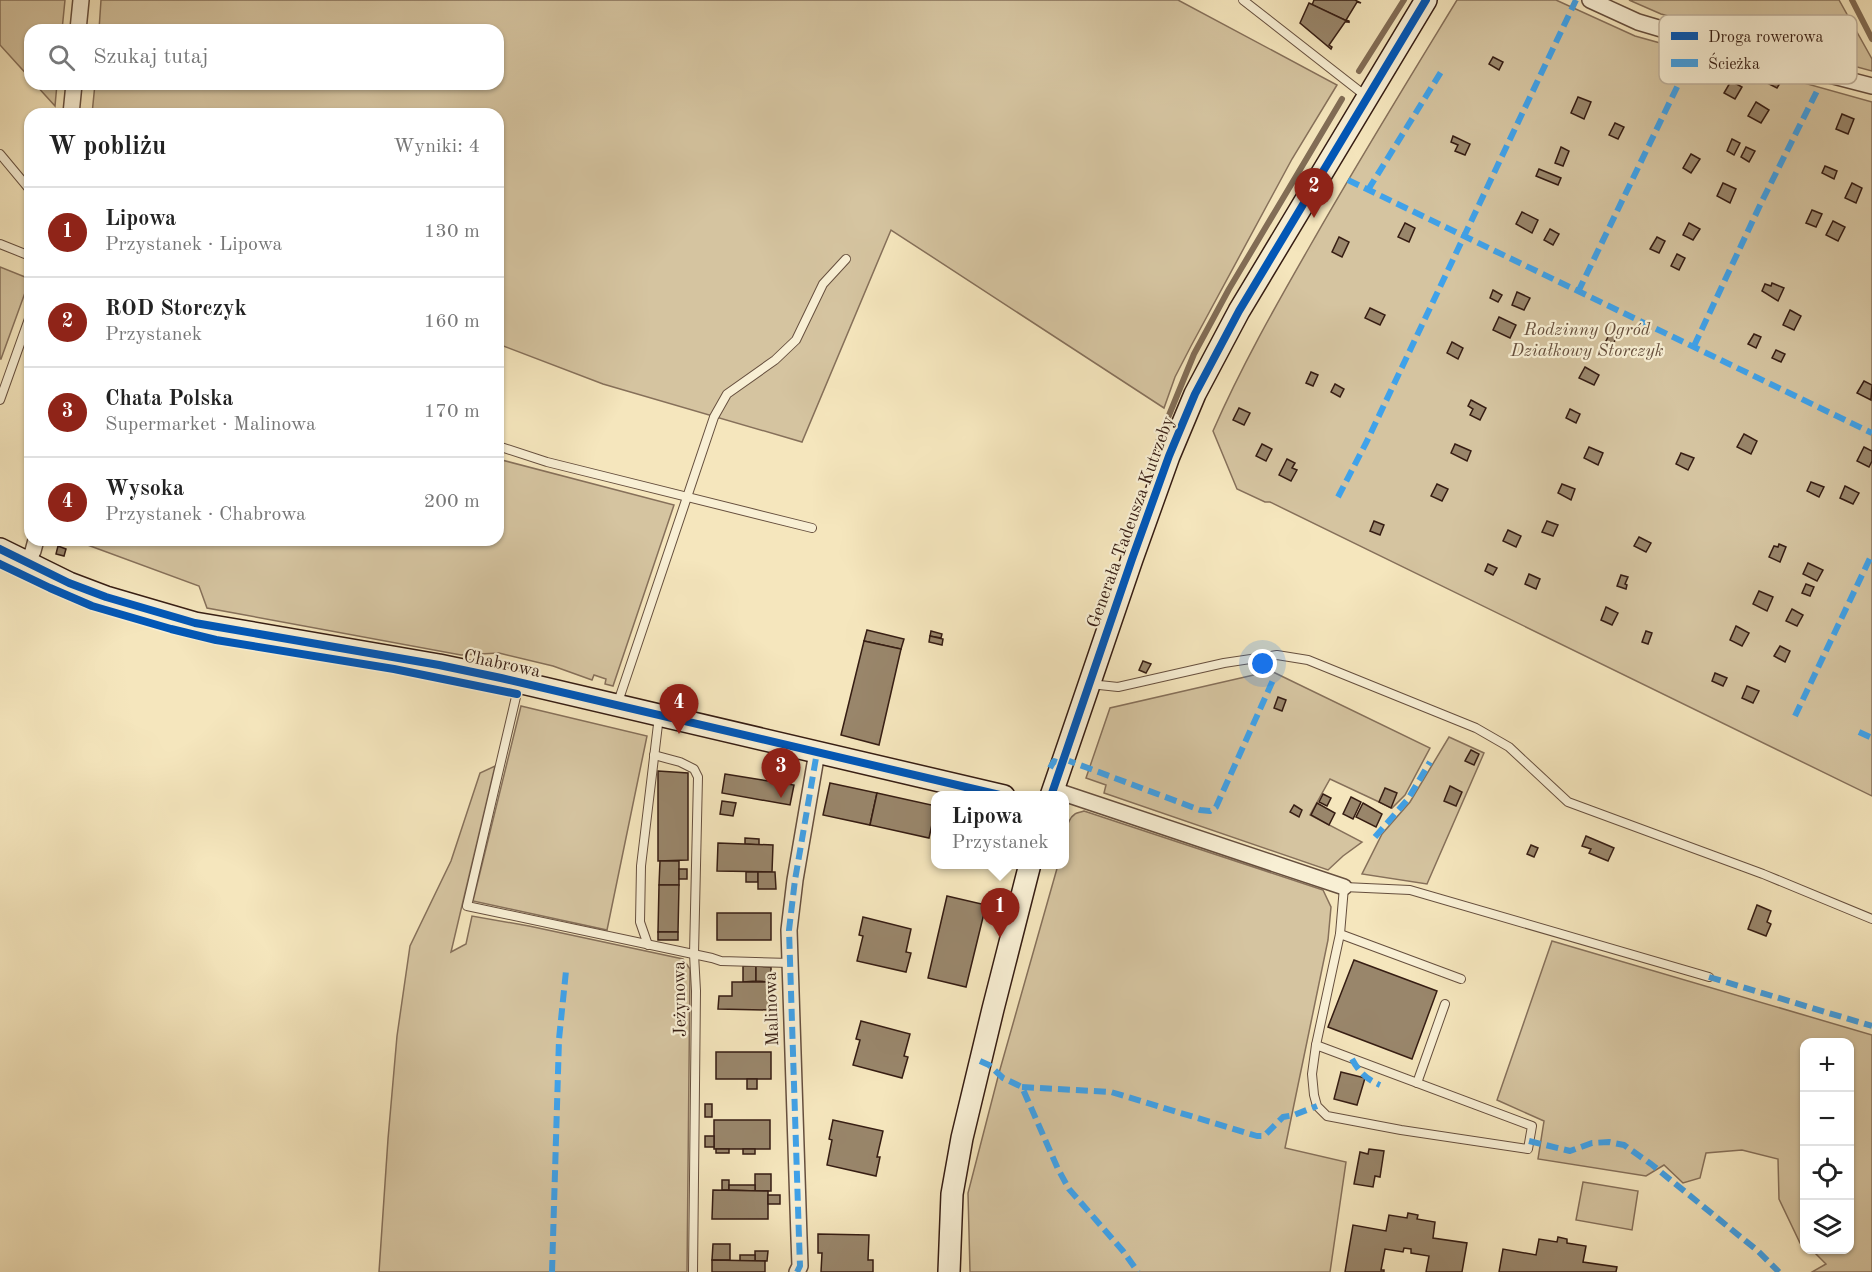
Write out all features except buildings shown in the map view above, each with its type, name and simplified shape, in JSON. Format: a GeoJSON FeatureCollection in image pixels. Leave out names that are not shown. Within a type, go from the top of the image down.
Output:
{"type":"FeatureCollection","features":[{"type":"Feature","properties":{"kind":"street"},"geometry":{"type":"LineString","coordinates":[[79,24],[81,0]]}},
{"type":"Feature","properties":{"kind":"street","name":"Generała Tadeusza Kutrzeby"},"geometry":{"type":"LineString","coordinates":[[1053,791],[1132,559],[1169,456],[1195,394],[1239,311],[1426,0]]}},
{"type":"Feature","properties":{"kind":"street"},"geometry":{"type":"LineString","coordinates":[[1590,0],[1638,22],[1659,28]]}},
{"type":"Feature","properties":{"kind":"street"},"geometry":{"type":"LineString","coordinates":[[1857,82],[1872,86]]}},
{"type":"Feature","properties":{"kind":"street"},"geometry":{"type":"LineString","coordinates":[[72,108],[73,90]]}},
{"type":"Feature","properties":{"kind":"street"},"geometry":{"type":"LineString","coordinates":[[27,563],[34,546]]}},
{"type":"Feature","properties":{"kind":"street","name":"Chabrowa"},"geometry":{"type":"LineString","coordinates":[[0,549],[69,583],[145,610],[195,623],[428,663],[519,682],[987,791]]}},
{"type":"Feature","properties":{"kind":"street","name":"Malinowa"},"geometry":{"type":"LineString","coordinates":[[800,1270],[789,930],[795,880],[817,752]]}},
{"type":"Feature","properties":{"kind":"street"},"geometry":{"type":"LineString","coordinates":[[1069,796],[1344,887]]}},
{"type":"Feature","properties":{"kind":"street"},"geometry":{"type":"LineString","coordinates":[[949,1272],[952,1194],[962,1138],[1029,869]]}},
{"type":"Feature","properties":{"kind":"lane"},"geometry":{"type":"LineString","coordinates":[[1243,0],[1368,98]]}},
{"type":"Feature","properties":{"kind":"lane"},"geometry":{"type":"LineString","coordinates":[[0,154],[24,183]]}},
{"type":"Feature","properties":{"kind":"lane"},"geometry":{"type":"LineString","coordinates":[[0,244],[24,254]]}},
{"type":"Feature","properties":{"kind":"lane"},"geometry":{"type":"LineString","coordinates":[[618,706],[714,417],[727,394],[775,360],[796,340],[823,284],[846,259]]}},
{"type":"Feature","properties":{"kind":"lane"},"geometry":{"type":"LineString","coordinates":[[0,400],[24,332]]}},
{"type":"Feature","properties":{"kind":"lane"},"geometry":{"type":"LineString","coordinates":[[504,448],[547,462],[812,528]]}},
{"type":"Feature","properties":{"kind":"lane"},"geometry":{"type":"LineString","coordinates":[[1090,684],[1118,687],[1224,663],[1276,655],[1308,660],[1476,728],[1509,747],[1568,801],[1764,874],[1872,919]]}},
{"type":"Feature","properties":{"kind":"lane"},"geometry":{"type":"LineString","coordinates":[[519,682],[467,906],[721,961],[790,963]]}},
{"type":"Feature","properties":{"kind":"lane"},"geometry":{"type":"LineString","coordinates":[[648,945],[640,922],[641,866],[659,715]]}},
{"type":"Feature","properties":{"kind":"lane","name":"Jeżynowa"},"geometry":{"type":"LineString","coordinates":[[654,754],[694,769],[698,777],[694,954],[696,992],[693,1272]]}},
{"type":"Feature","properties":{"kind":"lane"},"geometry":{"type":"LineString","coordinates":[[1316,1045],[1532,1126],[1528,1149],[1327,1116],[1317,1106],[1312,1074],[1316,1045],[1340,934],[1344,887],[1410,890],[1709,977]]}},
{"type":"Feature","properties":{"kind":"lane"},"geometry":{"type":"LineString","coordinates":[[1340,934],[1461,979]]}},
{"type":"Feature","properties":{"kind":"lane"},"geometry":{"type":"LineString","coordinates":[[1417,1083],[1445,1004]]}},
{"type":"Feature","properties":{"kind":"green space"},"geometry":{"type":"Polygon","coordinates":[[[0,0],[65,0],[63,24],[24,24],[24,71],[0,45],[0,0]]]}},
{"type":"Feature","properties":{"kind":"green space"},"geometry":{"type":"Polygon","coordinates":[[[101,0],[1178,0],[1337,85],[1292,159],[1191,346],[1175,377],[1164,408],[891,230],[802,442],[603,384],[504,346],[504,108],[93,108],[94,90],[504,90],[504,24],[99,24],[101,0]]]}},
{"type":"Feature","properties":{"kind":"green space","name":"Rodzinny Ogród Działkowy Storczyk"},"geometry":{"type":"Polygon","coordinates":[[[1457,0],[1556,0],[1635,36],[1659,43],[1659,84],[1807,84],[1872,102],[1872,796],[1270,502],[1265,502],[1237,489],[1213,431],[1247,360],[1364,153],[1457,0]]]}},
{"type":"Feature","properties":{"kind":"green space"},"geometry":{"type":"Polygon","coordinates":[[[1629,0],[1839,0],[1847,15],[1665,15],[1629,0]]]}},
{"type":"Feature","properties":{"kind":"green space"},"geometry":{"type":"Polygon","coordinates":[[[1857,32],[1872,59],[1872,71],[1857,67],[1857,32]]]}},
{"type":"Feature","properties":{"kind":"green space"},"geometry":{"type":"Polygon","coordinates":[[[40,90],[56,90],[55,106],[40,90]]]}},
{"type":"Feature","properties":{"kind":"green space"},"geometry":{"type":"Polygon","coordinates":[[[0,267],[24,277],[24,296],[0,359],[0,267]]]}},
{"type":"Feature","properties":{"kind":"green space"},"geometry":{"type":"Polygon","coordinates":[[[504,461],[674,505],[613,686],[605,684],[606,679],[594,675],[592,680],[553,666],[499,653],[461,655],[207,608],[199,586],[90,546],[504,546],[504,461]]]}},
{"type":"Feature","properties":{"kind":"green space"},"geometry":{"type":"Polygon","coordinates":[[[1271,671],[1430,748],[1405,795],[1392,808],[1330,779],[1310,815],[1362,842],[1328,870],[1104,793],[1106,785],[1086,778],[1110,708],[1271,671]]]}},
{"type":"Feature","properties":{"kind":"green space"},"geometry":{"type":"Polygon","coordinates":[[[521,706],[647,736],[607,930],[473,901],[521,706]]]}},
{"type":"Feature","properties":{"kind":"green space"},"geometry":{"type":"Polygon","coordinates":[[[1449,737],[1484,753],[1427,884],[1362,874],[1382,834],[1410,802],[1449,737]]]}},
{"type":"Feature","properties":{"kind":"green space"},"geometry":{"type":"Polygon","coordinates":[[[495,766],[451,952],[466,944],[472,916],[683,959],[690,969],[687,1272],[379,1272],[397,1036],[410,946],[451,861],[480,773],[495,766]]]}},
{"type":"Feature","properties":{"kind":"green space"},"geometry":{"type":"Polygon","coordinates":[[[1084,811],[1323,890],[1331,907],[1328,940],[1285,1148],[1346,1162],[1330,1272],[970,1272],[968,1193],[999,1073],[1057,869],[1069,869],[1069,821],[1075,814],[1084,811]]]}},
{"type":"Feature","properties":{"kind":"green space"},"geometry":{"type":"Polygon","coordinates":[[[1552,941],[1872,1035],[1872,1272],[1812,1272],[1826,1264],[1816,1254],[1854,1254],[1854,1038],[1800,1038],[1800,1243],[1779,1199],[1778,1159],[1742,1150],[1706,1153],[1700,1178],[1683,1183],[1664,1165],[1646,1176],[1538,1159],[1544,1121],[1497,1100],[1552,941]]]}},
{"type":"Feature","properties":{"kind":"green space"},"geometry":{"type":"Polygon","coordinates":[[[1583,1182],[1638,1191],[1632,1230],[1576,1220],[1583,1182]]]}},
{"type":"Feature","properties":{"kind":"waterway"},"geometry":{"type":"LineString","coordinates":[[1359,71],[1404,0]]}},
{"type":"Feature","properties":{"kind":"waterway"},"geometry":{"type":"LineString","coordinates":[[1852,0],[1872,39]]}},
{"type":"Feature","properties":{"kind":"waterway"},"geometry":{"type":"LineString","coordinates":[[1156,447],[1194,354],[1229,289],[1342,99]]}},
{"type":"Feature","properties":{"kind":"marked path"},"geometry":{"type":"LineString","coordinates":[[1338,497],[1367,441],[1576,0]]}},
{"type":"Feature","properties":{"kind":"marked path"},"geometry":{"type":"LineString","coordinates":[[1368,190],[1441,72]]}},
{"type":"Feature","properties":{"kind":"marked path"},"geometry":{"type":"LineString","coordinates":[[1578,292],[1678,84]]}},
{"type":"Feature","properties":{"kind":"marked path"},"geometry":{"type":"LineString","coordinates":[[1694,346],[1817,91]]}},
{"type":"Feature","properties":{"kind":"marked path"},"geometry":{"type":"LineString","coordinates":[[1348,180],[1872,433]]}},
{"type":"Feature","properties":{"kind":"marked path"},"geometry":{"type":"LineString","coordinates":[[1795,716],[1872,554]]}},
{"type":"Feature","properties":{"kind":"marked path"},"geometry":{"type":"LineString","coordinates":[[1064,759],[1200,810],[1210,811],[1216,807],[1274,678]]}},
{"type":"Feature","properties":{"kind":"marked path"},"geometry":{"type":"LineString","coordinates":[[1859,732],[1872,738]]}},
{"type":"Feature","properties":{"kind":"marked path"},"geometry":{"type":"LineString","coordinates":[[797,1272],[800,1266],[789,930],[795,880],[817,752]]}},
{"type":"Feature","properties":{"kind":"marked path"},"geometry":{"type":"LineString","coordinates":[[1050,768],[1054,761],[1063,764]]}},
{"type":"Feature","properties":{"kind":"marked path"},"geometry":{"type":"LineString","coordinates":[[1375,837],[1408,799],[1430,762]]}},
{"type":"Feature","properties":{"kind":"marked path"},"geometry":{"type":"LineString","coordinates":[[552,1272],[559,1039],[566,971]]}},
{"type":"Feature","properties":{"kind":"marked path"},"geometry":{"type":"LineString","coordinates":[[1709,977],[1872,1026]]}},
{"type":"Feature","properties":{"kind":"marked path"},"geometry":{"type":"LineString","coordinates":[[1352,1059],[1363,1075],[1380,1085]]}},
{"type":"Feature","properties":{"kind":"marked path"},"geometry":{"type":"LineString","coordinates":[[980,1061],[989,1065],[1003,1078],[1022,1087],[1069,1189],[1123,1251],[1138,1272]]}},
{"type":"Feature","properties":{"kind":"marked path"},"geometry":{"type":"LineString","coordinates":[[1022,1087],[1111,1092],[1257,1136],[1264,1136],[1283,1117],[1317,1106]]}},
{"type":"Feature","properties":{"kind":"marked path"},"geometry":{"type":"LineString","coordinates":[[1529,1141],[1570,1151],[1592,1143],[1609,1142],[1624,1145],[1651,1164],[1758,1251],[1779,1272]]}},
{"type":"Feature","properties":{"kind":"cycle path"},"geometry":{"type":"LineString","coordinates":[[1053,791],[1132,559],[1169,456],[1195,394],[1239,311],[1426,0]]}},
{"type":"Feature","properties":{"kind":"cycle path"},"geometry":{"type":"LineString","coordinates":[[0,549],[69,583],[106,597],[195,623],[439,665],[501,678],[983,791]]}},
{"type":"Feature","properties":{"kind":"cycle path"},"geometry":{"type":"LineString","coordinates":[[0,564],[92,606],[171,629],[216,640],[394,669],[517,694]]}},
{"type":"Feature","properties":{"kind":"place","name":"ROD Storczyk"},"geometry":{"type":"Point","coordinates":[1314,218]}},
{"type":"Feature","properties":{"kind":"place","name":"Wysoka"},"geometry":{"type":"Point","coordinates":[679,734]}},
{"type":"Feature","properties":{"kind":"place","name":"Chata Polska"},"geometry":{"type":"Point","coordinates":[781,798]}},
{"type":"Feature","properties":{"kind":"place","name":"Lipowa"},"geometry":{"type":"Point","coordinates":[1000,938]}}]}
